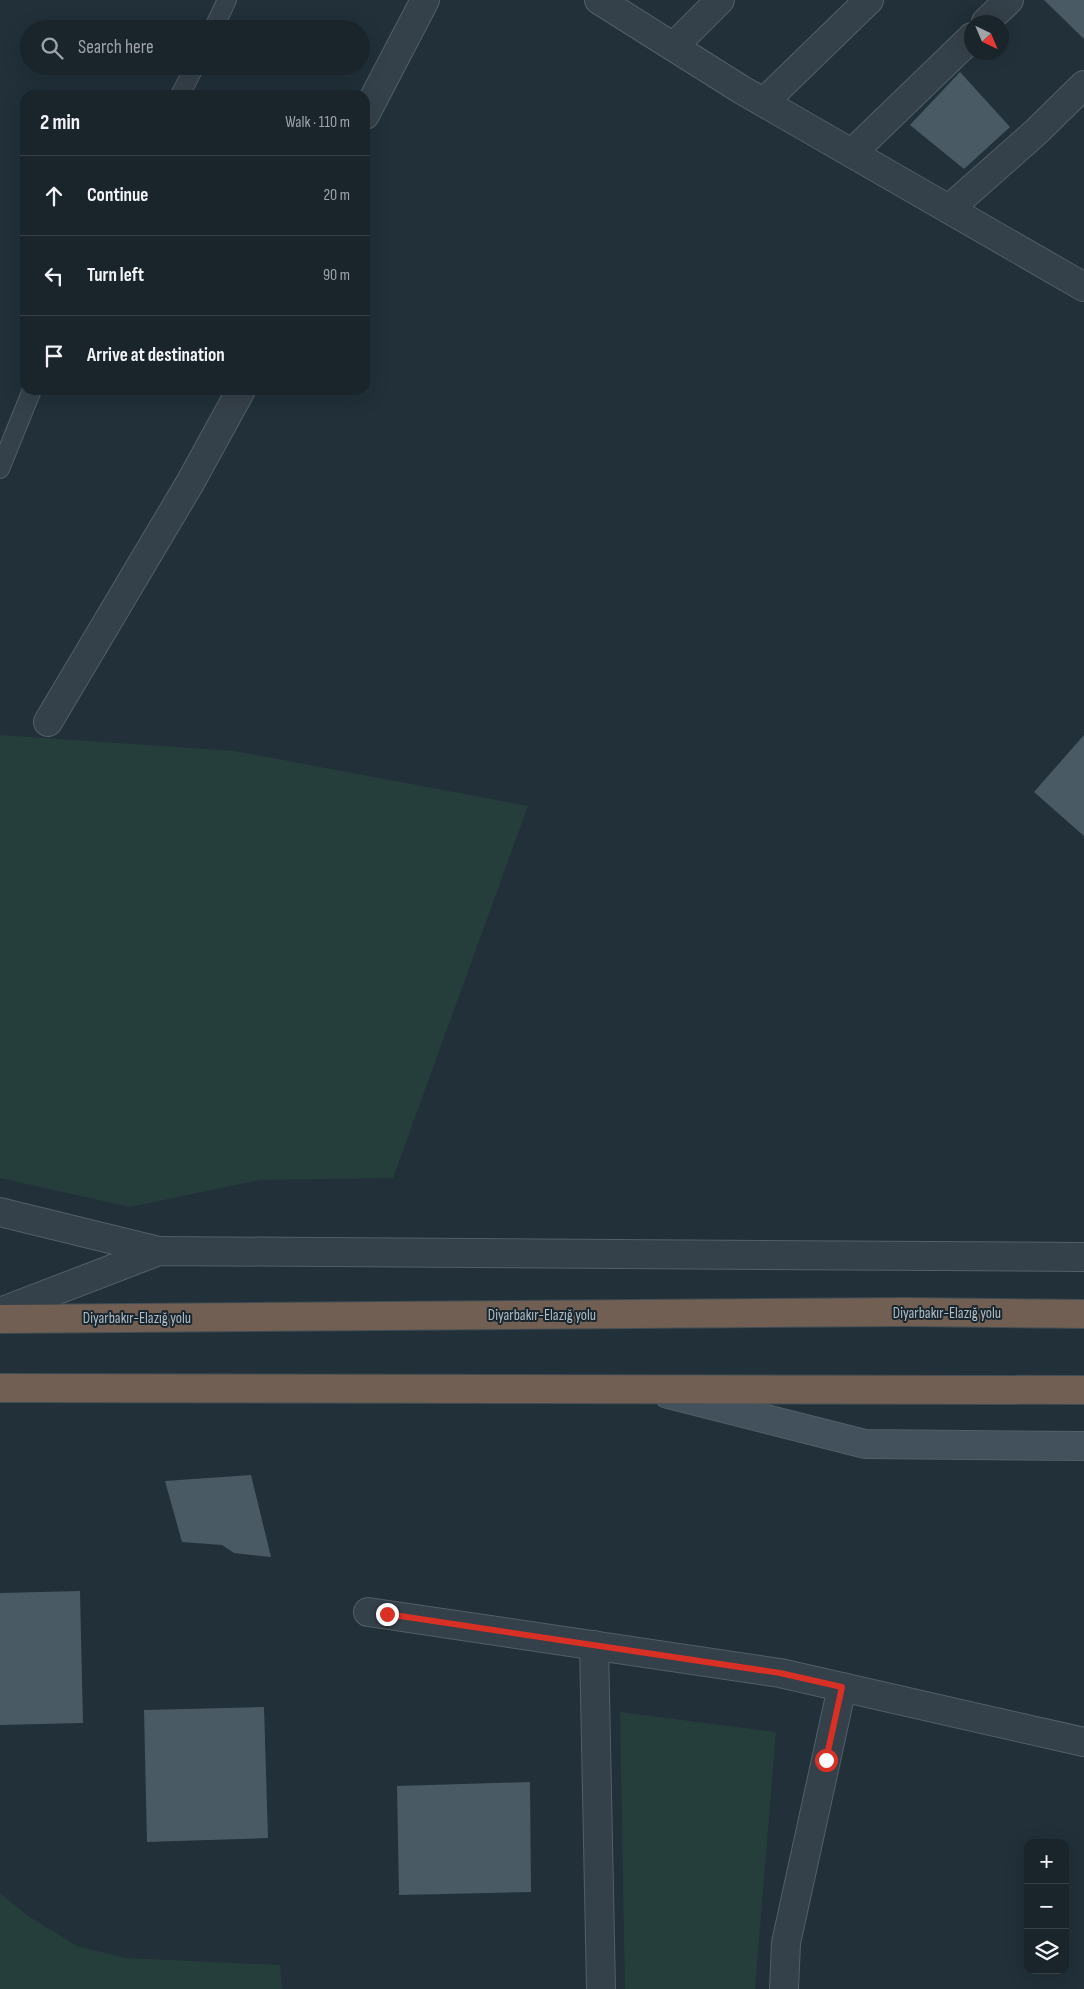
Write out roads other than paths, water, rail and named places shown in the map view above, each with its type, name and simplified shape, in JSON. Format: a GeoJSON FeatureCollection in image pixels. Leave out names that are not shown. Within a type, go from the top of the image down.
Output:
{"type":"FeatureCollection","features":[{"type":"Feature","properties":{"kind":"highway","name":"Diyarbakır-Elazığ yolu"},"geometry":{"type":"LineString","coordinates":[[0,1320],[906,1312],[1084,1314]]}},
{"type":"Feature","properties":{"kind":"highway"},"geometry":{"type":"LineString","coordinates":[[0,1388],[1084,1390]]}},
{"type":"Feature","properties":{"kind":"street"},"geometry":{"type":"LineString","coordinates":[[370,105],[425,0]]}},
{"type":"Feature","properties":{"kind":"street"},"geometry":{"type":"LineString","coordinates":[[599,0],[764,102],[949,209],[1080,277]]}},
{"type":"Feature","properties":{"kind":"street"},"geometry":{"type":"LineString","coordinates":[[674,46],[720,0]]}},
{"type":"Feature","properties":{"kind":"street"},"geometry":{"type":"LineString","coordinates":[[764,102],[869,0]]}},
{"type":"Feature","properties":{"kind":"street"},"geometry":{"type":"LineString","coordinates":[[993,15],[1009,0]]}},
{"type":"Feature","properties":{"kind":"street"},"geometry":{"type":"LineString","coordinates":[[852,153],[964,45]]}},
{"type":"Feature","properties":{"kind":"street"},"geometry":{"type":"LineString","coordinates":[[949,209],[1036,132],[1084,85]]}},
{"type":"Feature","properties":{"kind":"street"},"geometry":{"type":"LineString","coordinates":[[48,722],[190,483],[238,395]]}},
{"type":"Feature","properties":{"kind":"street"},"geometry":{"type":"LineString","coordinates":[[0,1212],[159,1251],[1084,1257]]}},
{"type":"Feature","properties":{"kind":"street"},"geometry":{"type":"LineString","coordinates":[[0,1312],[159,1251]]}},
{"type":"Feature","properties":{"kind":"street"},"geometry":{"type":"LineString","coordinates":[[647,1388],[865,1444],[1084,1446]]}},
{"type":"Feature","properties":{"kind":"street"},"geometry":{"type":"LineString","coordinates":[[368,1612],[780,1673],[1084,1742]]}},
{"type":"Feature","properties":{"kind":"street"},"geometry":{"type":"LineString","coordinates":[[594,1645],[601,1989]]}},
{"type":"Feature","properties":{"kind":"street"},"geometry":{"type":"LineString","coordinates":[[784,1989],[786,1943],[842,1687]]}},
{"type":"Feature","properties":{"kind":"lane"},"geometry":{"type":"LineString","coordinates":[[217,20],[227,0]]}},
{"type":"Feature","properties":{"kind":"lane"},"geometry":{"type":"LineString","coordinates":[[182,90],[190,75]]}},
{"type":"Feature","properties":{"kind":"lane"},"geometry":{"type":"LineString","coordinates":[[0,469],[30,395]]}}]}
